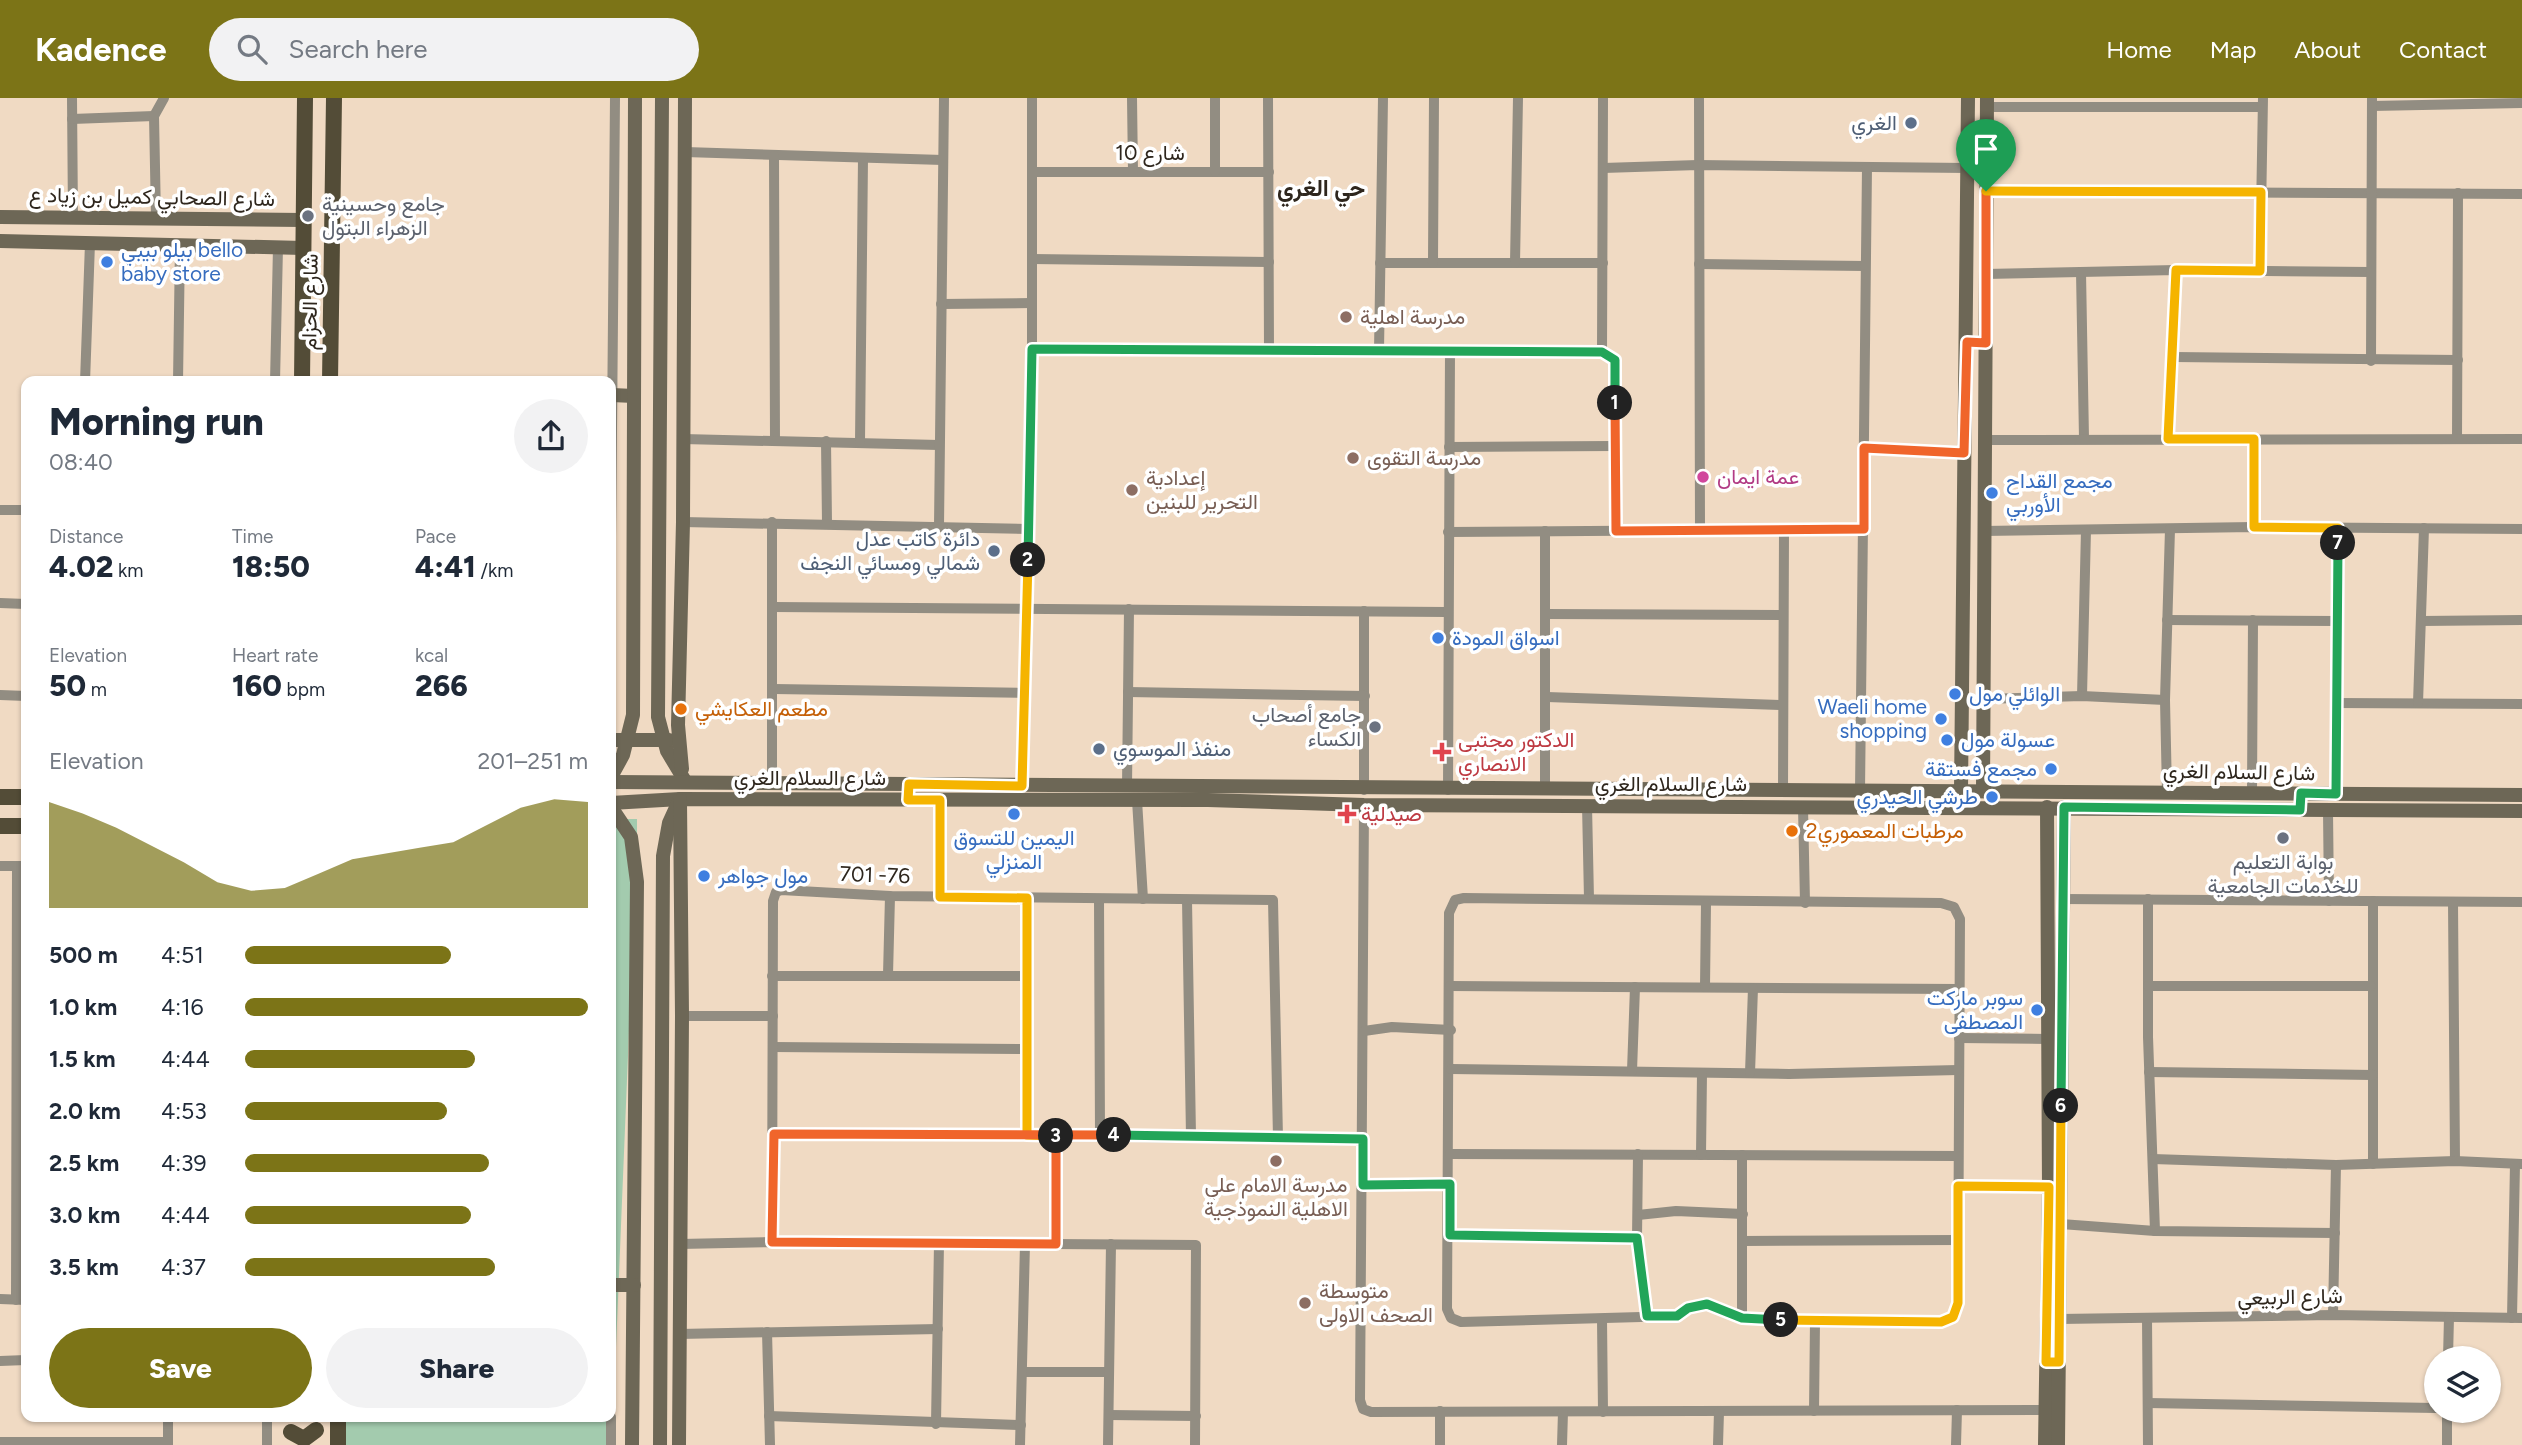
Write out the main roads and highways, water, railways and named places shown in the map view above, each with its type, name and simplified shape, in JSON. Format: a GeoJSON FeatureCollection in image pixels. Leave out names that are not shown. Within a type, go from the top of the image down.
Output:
{"type":"FeatureCollection","features":[{"type":"Feature","properties":{"kind":"main road","name":"شارع الحزام"},"geometry":{"type":"LineString","coordinates":[[302,376],[305,98]]}},
{"type":"Feature","properties":{"kind":"main road","name":"شارع الحزام"},"geometry":{"type":"LineString","coordinates":[[330,376],[334,98]]}},
{"type":"Feature","properties":{"kind":"main road"},"geometry":{"type":"LineString","coordinates":[[0,797],[21,797]]}},
{"type":"Feature","properties":{"kind":"main road"},"geometry":{"type":"LineString","coordinates":[[0,826],[21,826]]}},
{"type":"Feature","properties":{"kind":"main road"},"geometry":{"type":"LineString","coordinates":[[338,1422],[338,1445]]}},
{"type":"Feature","properties":{"kind":"main road"},"geometry":{"type":"LineString","coordinates":[[291,1431],[304,1439],[316,1431]]}},
{"type":"Feature","properties":{"kind":"place","name":"الغري"},"geometry":{"type":"Point","coordinates":[1911,123]}},
{"type":"Feature","properties":{"kind":"place","name":"جامع وحسينية الزهراء البتول"},"geometry":{"type":"Point","coordinates":[308,216]}},
{"type":"Feature","properties":{"kind":"place","name":"بيلو بيبي bello baby store"},"geometry":{"type":"Point","coordinates":[107,262]}},
{"type":"Feature","properties":{"kind":"place","name":"مدرسة اهلية"},"geometry":{"type":"Point","coordinates":[1346,317]}},
{"type":"Feature","properties":{"kind":"place","name":"مدرسة التقوى"},"geometry":{"type":"Point","coordinates":[1353,458]}},
{"type":"Feature","properties":{"kind":"place","name":"عمة ايمان"},"geometry":{"type":"Point","coordinates":[1703,477]}},
{"type":"Feature","properties":{"kind":"place","name":"إعدادية التحرير للبنين"},"geometry":{"type":"Point","coordinates":[1132,490]}},
{"type":"Feature","properties":{"kind":"place","name":"مجمع القداح الأوربي"},"geometry":{"type":"Point","coordinates":[1992,493]}},
{"type":"Feature","properties":{"kind":"place","name":"دائرة كاتب عدل شمالي ومسائي النجف"},"geometry":{"type":"Point","coordinates":[994,551]}},
{"type":"Feature","properties":{"kind":"place","name":"اسواق المودة"},"geometry":{"type":"Point","coordinates":[1438,638]}},
{"type":"Feature","properties":{"kind":"place","name":"الوائلي مول"},"geometry":{"type":"Point","coordinates":[1955,694]}},
{"type":"Feature","properties":{"kind":"place","name":"مطعم العكايشي"},"geometry":{"type":"Point","coordinates":[681,709]}},
{"type":"Feature","properties":{"kind":"place","name":"Waeli home shopping"},"geometry":{"type":"Point","coordinates":[1941,719]}},
{"type":"Feature","properties":{"kind":"place","name":"جامع أصحاب الكساء"},"geometry":{"type":"Point","coordinates":[1375,727]}},
{"type":"Feature","properties":{"kind":"place","name":"عسولة مول"},"geometry":{"type":"Point","coordinates":[1947,740]}},
{"type":"Feature","properties":{"kind":"place","name":"منفذ الموسوي"},"geometry":{"type":"Point","coordinates":[1099,749]}},
{"type":"Feature","properties":{"kind":"place","name":"الدكتور مجتبى الانصاري"},"geometry":{"type":"Point","coordinates":[1442,752]}},
{"type":"Feature","properties":{"kind":"place","name":"مجمع فستقة"},"geometry":{"type":"Point","coordinates":[2051,769]}},
{"type":"Feature","properties":{"kind":"place","name":"طرشي الحيدري"},"geometry":{"type":"Point","coordinates":[1992,797]}},
{"type":"Feature","properties":{"kind":"place","name":"اليمين للتسوق المنزلي"},"geometry":{"type":"Point","coordinates":[1014,814]}},
{"type":"Feature","properties":{"kind":"place","name":"صيدلية"},"geometry":{"type":"Point","coordinates":[1347,814]}},
{"type":"Feature","properties":{"kind":"place","name":"مرطبات المعموري2"},"geometry":{"type":"Point","coordinates":[1792,831]}},
{"type":"Feature","properties":{"kind":"place","name":"بوابة التعليم للخدمات الجامعية"},"geometry":{"type":"Point","coordinates":[2283,838]}},
{"type":"Feature","properties":{"kind":"place","name":"مول جواهر"},"geometry":{"type":"Point","coordinates":[704,876]}},
{"type":"Feature","properties":{"kind":"place","name":"سوبر ماركت المصطفى"},"geometry":{"type":"Point","coordinates":[2037,1010]}},
{"type":"Feature","properties":{"kind":"place","name":"مدرسة الامام علي الاهلية النموذجية"},"geometry":{"type":"Point","coordinates":[1276,1161]}},
{"type":"Feature","properties":{"kind":"place","name":"متوسطة الصحف الاولى"},"geometry":{"type":"Point","coordinates":[1305,1303]}},
{"type":"Feature","properties":{"kind":"district","name":"حي الغري"},"geometry":{"type":"Point","coordinates":[1321,188]}}]}
